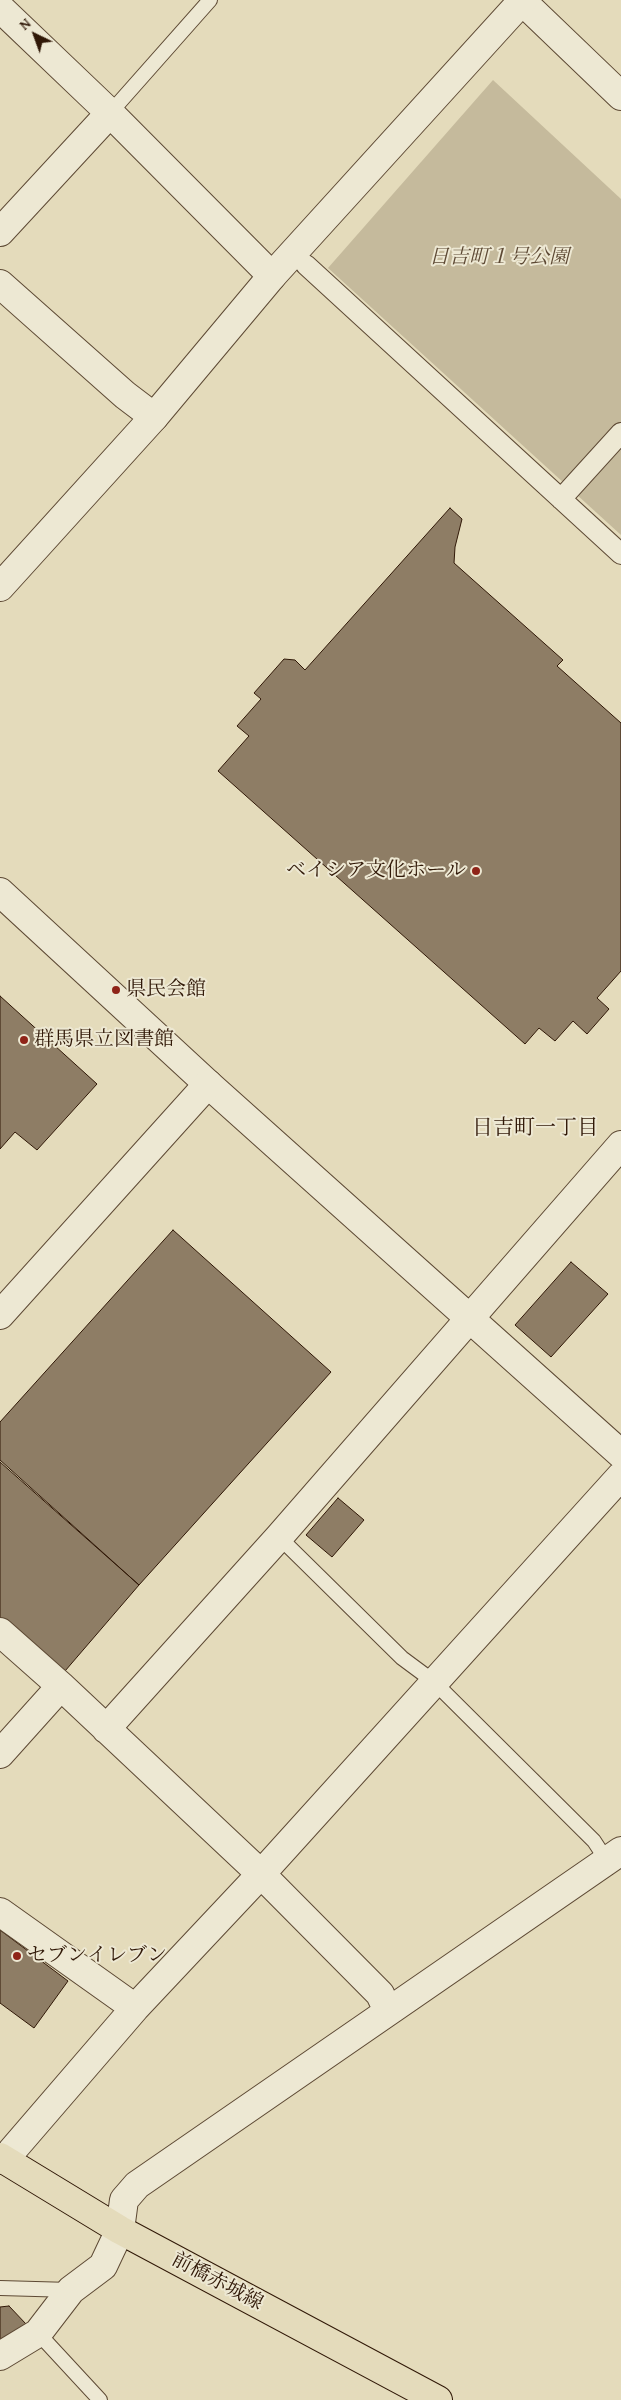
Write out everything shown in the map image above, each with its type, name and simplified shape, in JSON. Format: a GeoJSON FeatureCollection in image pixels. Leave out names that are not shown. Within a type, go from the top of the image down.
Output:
{"type":"FeatureCollection","features":[{"type":"Feature","properties":{"kind":"main road","name":"前橋赤城線"},"geometry":{"type":"LineString","coordinates":[[2,2158],[120,2230],[438,2400]]}},
{"type":"Feature","properties":{"kind":"street"},"geometry":{"type":"LineString","coordinates":[[0,587],[154,417],[272,276],[522,1],[621,96]]}},
{"type":"Feature","properties":{"kind":"street"},"geometry":{"type":"LineString","coordinates":[[0,8],[110,113],[272,276]]}},
{"type":"Feature","properties":{"kind":"street"},"geometry":{"type":"LineString","coordinates":[[0,232],[110,113]]}},
{"type":"Feature","properties":{"kind":"street"},"geometry":{"type":"LineString","coordinates":[[306,265],[621,554]]}},
{"type":"Feature","properties":{"kind":"street"},"geometry":{"type":"LineString","coordinates":[[0,284],[125,395],[154,417]]}},
{"type":"Feature","properties":{"kind":"street"},"geometry":{"type":"LineString","coordinates":[[561,499],[621,433]]}},
{"type":"Feature","properties":{"kind":"street"},"geometry":{"type":"LineString","coordinates":[[0,892],[208,1084],[621,1454]]}},
{"type":"Feature","properties":{"kind":"street"},"geometry":{"type":"LineString","coordinates":[[0,1315],[208,1084]]}},
{"type":"Feature","properties":{"kind":"street"},"geometry":{"type":"LineString","coordinates":[[106,1729],[279,1537],[621,1145]]}},
{"type":"Feature","properties":{"kind":"street"},"geometry":{"type":"LineString","coordinates":[[2,2158],[135,2008],[261,1874],[433,1681],[621,1476]]}},
{"type":"Feature","properties":{"kind":"street"},"geometry":{"type":"LineString","coordinates":[[0,1632],[61,1686],[261,1874],[380,1994],[388,2011]]}},
{"type":"Feature","properties":{"kind":"street"},"geometry":{"type":"LineString","coordinates":[[0,1754],[61,1686]]}},
{"type":"Feature","properties":{"kind":"street"},"geometry":{"type":"LineString","coordinates":[[0,2356],[38,2333],[71,2290],[103,2266],[120,2230],[124,2200],[137,2185],[614,1856]]}},
{"type":"Feature","properties":{"kind":"street"},"geometry":{"type":"LineString","coordinates":[[0,1912],[135,2008]]}},
{"type":"Feature","properties":{"kind":"lane"},"geometry":{"type":"LineString","coordinates":[[110,113],[210,0]]}},
{"type":"Feature","properties":{"kind":"lane"},"geometry":{"type":"LineString","coordinates":[[279,1537],[402,1658],[433,1681],[594,1842],[614,1856]]}},
{"type":"Feature","properties":{"kind":"lane"},"geometry":{"type":"LineString","coordinates":[[0,2288],[71,2290]]}},
{"type":"Feature","properties":{"kind":"lane"},"geometry":{"type":"LineString","coordinates":[[38,2333],[100,2400]]}},
{"type":"Feature","properties":{"kind":"green space","name":"日吉町１号公園"},"geometry":{"type":"Polygon","coordinates":[[[493,80],[621,199],[621,535],[328,268],[493,80]]]}},
{"type":"Feature","properties":{"kind":"building","name":"ベイシア文化ホール"},"geometry":{"type":"Polygon","coordinates":[[[450,508],[462,519],[455,547],[454,563],[563,660],[557,666],[621,723],[621,971],[597,998],[609,1009],[587,1034],[573,1021],[555,1041],[539,1028],[525,1044],[218,771],[249,736],[237,726],[261,699],[254,693],[284,659],[295,660],[305,670],[450,508]]]}},
{"type":"Feature","properties":{"kind":"building","name":"群馬県立図書館"},"geometry":{"type":"Polygon","coordinates":[[[0,996],[97,1084],[37,1150],[15,1132],[0,1149],[0,996]]]}},
{"type":"Feature","properties":{"kind":"building"},"geometry":{"type":"Polygon","coordinates":[[[173,1230],[331,1372],[139,1585],[0,1460],[0,1422],[173,1230]]]}},
{"type":"Feature","properties":{"kind":"building"},"geometry":{"type":"Polygon","coordinates":[[[571,1262],[608,1294],[551,1357],[515,1325],[571,1262]]]}},
{"type":"Feature","properties":{"kind":"building"},"geometry":{"type":"Polygon","coordinates":[[[0,1462],[139,1585],[59,1678],[0,1624],[0,1462]]]}},
{"type":"Feature","properties":{"kind":"building"},"geometry":{"type":"Polygon","coordinates":[[[338,1498],[364,1520],[332,1557],[306,1535],[338,1498]]]}},
{"type":"Feature","properties":{"kind":"building","name":"セブンイレブン"},"geometry":{"type":"Polygon","coordinates":[[[0,1930],[68,1981],[34,2028],[0,2003],[0,1930]]]}},
{"type":"Feature","properties":{"kind":"building"},"geometry":{"type":"Polygon","coordinates":[[[9,2306],[26,2324],[0,2343],[0,2307],[9,2306]]]}},
{"type":"Feature","properties":{"kind":"place","name":"ベイシア文化ホール"},"geometry":{"type":"Point","coordinates":[476,871]}},
{"type":"Feature","properties":{"kind":"place","name":"県民会館"},"geometry":{"type":"Point","coordinates":[116,990]}},
{"type":"Feature","properties":{"kind":"place","name":"群馬県立図書館"},"geometry":{"type":"Point","coordinates":[24,1040]}},
{"type":"Feature","properties":{"kind":"place","name":"セブンイレブン"},"geometry":{"type":"Point","coordinates":[17,1956]}},
{"type":"Feature","properties":{"kind":"district","name":"日吉町一丁目"},"geometry":{"type":"Point","coordinates":[535,1129]}}]}
